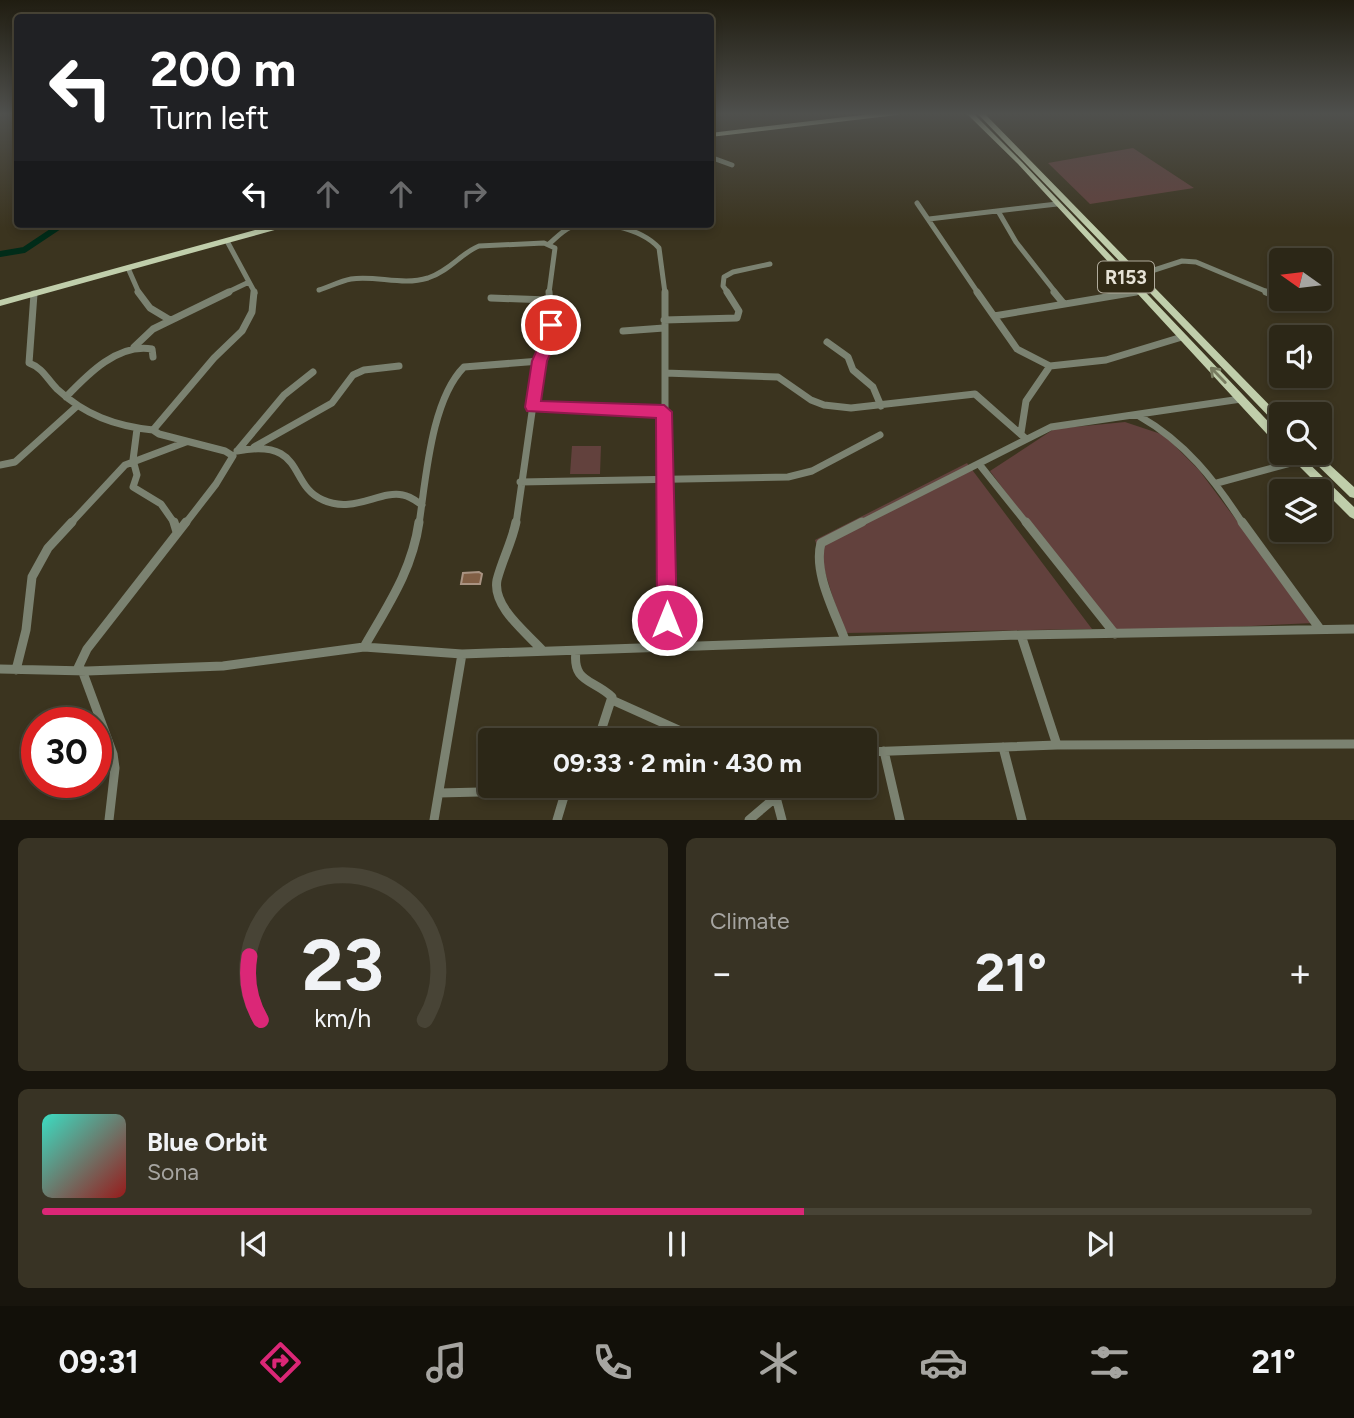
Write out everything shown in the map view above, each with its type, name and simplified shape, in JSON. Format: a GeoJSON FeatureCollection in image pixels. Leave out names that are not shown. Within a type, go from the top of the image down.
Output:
{"type":"FeatureCollection","features":[{"type":"Feature","properties":{"kind":"main road","name":"R153"},"geometry":{"type":"LineString","coordinates":[[1006,151],[1269,429]]}},
{"type":"Feature","properties":{"kind":"main road","name":"R153"},"geometry":{"type":"LineString","coordinates":[[1018,151],[1269,410]]}},
{"type":"Feature","properties":{"kind":"main road"},"geometry":{"type":"LineString","coordinates":[[0,303],[271,228]]}},
{"type":"Feature","properties":{"kind":"main road"},"geometry":{"type":"LineString","coordinates":[[1303,465],[1354,514]]}},
{"type":"Feature","properties":{"kind":"main road"},"geometry":{"type":"LineString","coordinates":[[1323,465],[1354,494]]}},
{"type":"Feature","properties":{"kind":"street"},"geometry":{"type":"LineString","coordinates":[[714,158],[732,165]]}},
{"type":"Feature","properties":{"kind":"street"},"geometry":{"type":"LineString","coordinates":[[917,203],[1017,349],[1050,366],[1106,360],[1182,337]]}},
{"type":"Feature","properties":{"kind":"street"},"geometry":{"type":"LineString","coordinates":[[929,219],[1058,204]]}},
{"type":"Feature","properties":{"kind":"street"},"geometry":{"type":"LineString","coordinates":[[998,211],[1016,242],[1064,304]]}},
{"type":"Feature","properties":{"kind":"street"},"geometry":{"type":"LineString","coordinates":[[319,290],[351,279],[400,282],[427,278],[452,267],[471,249],[479,246],[549,244],[563,231],[572,228]]}},
{"type":"Feature","properties":{"kind":"street"},"geometry":{"type":"LineString","coordinates":[[616,228],[652,240],[657,245],[662,260],[667,481],[667,648]]}},
{"type":"Feature","properties":{"kind":"street"},"geometry":{"type":"LineString","coordinates":[[153,430],[214,358],[242,331],[256,299],[226,240]]}},
{"type":"Feature","properties":{"kind":"street"},"geometry":{"type":"LineString","coordinates":[[543,651],[504,608],[497,592],[497,581],[516,525],[520,482],[540,361],[552,332],[548,300],[555,250],[549,244]]}},
{"type":"Feature","properties":{"kind":"street"},"geometry":{"type":"LineString","coordinates":[[1139,275],[1182,261],[1196,262],[1269,293]]}},
{"type":"Feature","properties":{"kind":"street"},"geometry":{"type":"LineString","coordinates":[[623,331],[664,324],[737,318],[739,312],[723,286],[724,277],[733,272],[770,264]]}},
{"type":"Feature","properties":{"kind":"street"},"geometry":{"type":"LineString","coordinates":[[128,268],[146,302],[170,320]]}},
{"type":"Feature","properties":{"kind":"street"},"geometry":{"type":"LineString","coordinates":[[66,397],[97,369],[134,347],[145,334],[248,282]]}},
{"type":"Feature","properties":{"kind":"street"},"geometry":{"type":"LineString","coordinates":[[994,316],[1140,291]]}},
{"type":"Feature","properties":{"kind":"street"},"geometry":{"type":"LineString","coordinates":[[34,293],[27,361],[43,369],[53,386],[76,407],[93,418],[137,429],[153,430],[159,434],[225,451],[235,453],[254,447],[327,406],[353,375],[364,370],[398,366]]}},
{"type":"Feature","properties":{"kind":"street"},"geometry":{"type":"LineString","coordinates":[[491,298],[548,300]]}},
{"type":"Feature","properties":{"kind":"street"},"geometry":{"type":"LineString","coordinates":[[827,342],[848,357],[853,370],[873,387],[881,406]]}},
{"type":"Feature","properties":{"kind":"street"},"geometry":{"type":"LineString","coordinates":[[134,347],[145,346],[152,349],[153,357]]}},
{"type":"Feature","properties":{"kind":"street"},"geometry":{"type":"LineString","coordinates":[[364,647],[407,572],[416,542],[442,407],[455,373],[464,367],[540,361]]}},
{"type":"Feature","properties":{"kind":"street"},"geometry":{"type":"LineString","coordinates":[[1023,435],[1026,401],[1050,366]]}},
{"type":"Feature","properties":{"kind":"street"},"geometry":{"type":"LineString","coordinates":[[109,820],[114,761],[80,669],[87,649],[227,469],[235,453],[284,395],[313,372]]}},
{"type":"Feature","properties":{"kind":"street"},"geometry":{"type":"LineString","coordinates":[[665,373],[768,376],[787,381],[801,394],[824,405],[851,408],[975,394],[1023,435]]}},
{"type":"Feature","properties":{"kind":"street"},"geometry":{"type":"LineString","coordinates":[[845,640],[819,562],[817,551],[821,543],[979,464],[1023,435],[1058,425],[1241,400]]}},
{"type":"Feature","properties":{"kind":"street"},"geometry":{"type":"LineString","coordinates":[[0,465],[10,464],[24,454],[76,407]]}},
{"type":"Feature","properties":{"kind":"street"},"geometry":{"type":"LineString","coordinates":[[533,407],[664,412]]}},
{"type":"Feature","properties":{"kind":"street"},"geometry":{"type":"LineString","coordinates":[[1138,415],[1166,431],[1217,483],[1255,543],[1320,629]]}},
{"type":"Feature","properties":{"kind":"street"},"geometry":{"type":"LineString","coordinates":[[137,429],[133,460],[137,475],[134,488],[188,519]]}},
{"type":"Feature","properties":{"kind":"street"},"geometry":{"type":"LineString","coordinates":[[520,482],[667,481],[799,476],[828,464],[880,435]]}},
{"type":"Feature","properties":{"kind":"street"},"geometry":{"type":"LineString","coordinates":[[16,670],[26,631],[34,569],[48,548],[112,477],[133,460],[188,442]]}},
{"type":"Feature","properties":{"kind":"street"},"geometry":{"type":"LineString","coordinates":[[254,447],[275,451],[290,460],[306,486],[325,502],[346,504],[400,494],[422,505]]}},
{"type":"Feature","properties":{"kind":"street"},"geometry":{"type":"LineString","coordinates":[[979,464],[1115,634]]}},
{"type":"Feature","properties":{"kind":"street"},"geometry":{"type":"LineString","coordinates":[[1217,483],[1270,465]]}},
{"type":"Feature","properties":{"kind":"street"},"geometry":{"type":"LineString","coordinates":[[170,511],[177,532]]}},
{"type":"Feature","properties":{"kind":"street"},"geometry":{"type":"LineString","coordinates":[[0,669],[223,666],[364,647],[462,654],[1021,635],[1354,629]]}},
{"type":"Feature","properties":{"kind":"street"},"geometry":{"type":"LineString","coordinates":[[1021,635],[1057,746]]}},
{"type":"Feature","properties":{"kind":"street"},"geometry":{"type":"LineString","coordinates":[[576,651],[574,663],[579,675],[610,693],[612,699],[602,728]]}},
{"type":"Feature","properties":{"kind":"street"},"geometry":{"type":"LineString","coordinates":[[434,820],[462,654]]}},
{"type":"Feature","properties":{"kind":"street"},"geometry":{"type":"LineString","coordinates":[[612,699],[675,728]]}},
{"type":"Feature","properties":{"kind":"street"},"geometry":{"type":"LineString","coordinates":[[877,751],[1057,746],[1354,744]]}},
{"type":"Feature","properties":{"kind":"street"},"geometry":{"type":"LineString","coordinates":[[1003,747],[1021,820]]}},
{"type":"Feature","properties":{"kind":"street"},"geometry":{"type":"LineString","coordinates":[[884,751],[900,820]]}},
{"type":"Feature","properties":{"kind":"street"},"geometry":{"type":"LineString","coordinates":[[439,793],[478,792]]}},
{"type":"Feature","properties":{"kind":"street"},"geometry":{"type":"LineString","coordinates":[[557,820],[568,798]]}},
{"type":"Feature","properties":{"kind":"street"},"geometry":{"type":"LineString","coordinates":[[749,820],[768,798]]}},
{"type":"Feature","properties":{"kind":"street"},"geometry":{"type":"LineString","coordinates":[[776,798],[782,820]]}},
{"type":"Feature","properties":{"kind":"shaded area"},"geometry":{"type":"Polygon","coordinates":[[[1114,151],[1138,151],[1194,188],[1090,204],[1048,163],[1114,151]]]}},
{"type":"Feature","properties":{"kind":"shaded area"},"geometry":{"type":"Polygon","coordinates":[[[1125,422],[1164,435],[1199,470],[1313,623],[1110,633],[990,471],[1054,429],[1125,422]]]}},
{"type":"Feature","properties":{"kind":"shaded area"},"geometry":{"type":"Polygon","coordinates":[[[572,446],[601,446],[600,474],[570,474],[572,446]]]}},
{"type":"Feature","properties":{"kind":"shaded area"},"geometry":{"type":"Polygon","coordinates":[[[967,463],[1092,629],[844,633],[815,540],[967,463]]]}},
{"type":"Feature","properties":{"kind":"building"},"geometry":{"type":"Polygon","coordinates":[[[463,573],[482,574],[480,584],[461,584],[463,573]]]}},
{"type":"Feature","properties":{"kind":"waterway"},"geometry":{"type":"LineString","coordinates":[[0,254],[24,250],[57,228]]}},
{"type":"Feature","properties":{"kind":"route"},"geometry":{"type":"LineString","coordinates":[[551,325],[551,336],[541,356],[533,407],[664,412],[667,620]]}}]}
